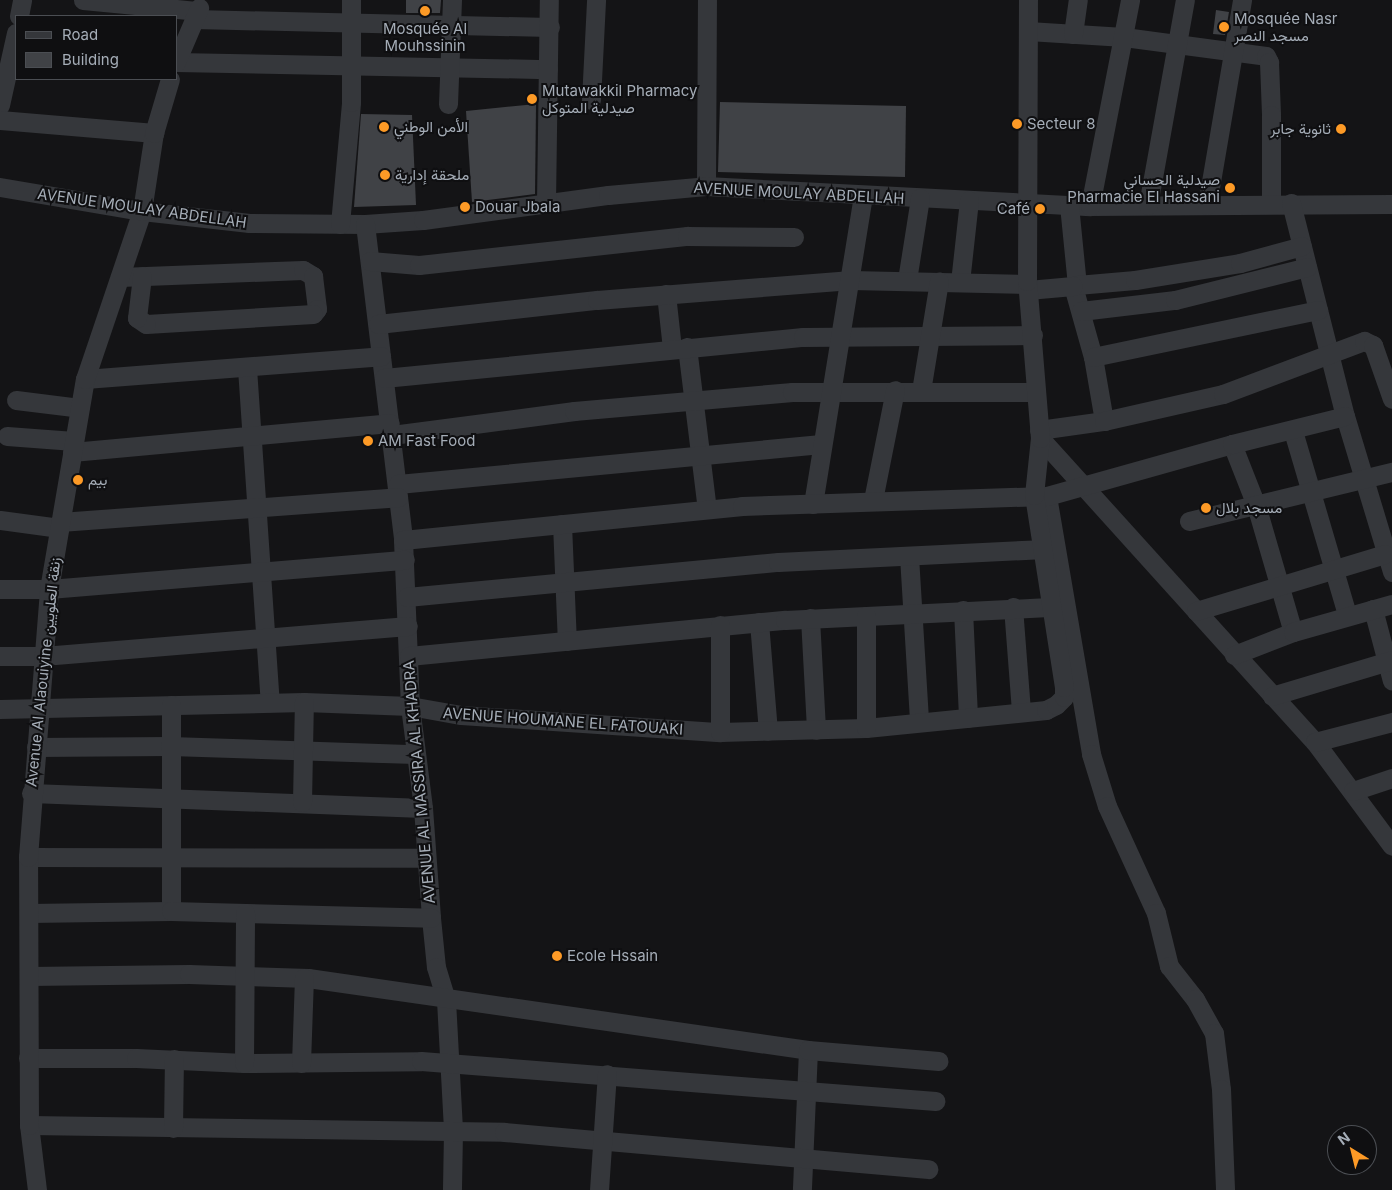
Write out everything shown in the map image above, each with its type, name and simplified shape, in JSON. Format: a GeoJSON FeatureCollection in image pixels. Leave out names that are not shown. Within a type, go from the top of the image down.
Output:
{"type":"FeatureCollection","features":[{"type":"Feature","properties":{"kind":"street"},"geometry":{"type":"LineString","coordinates":[[19,15],[22,0]]}},
{"type":"Feature","properties":{"kind":"street"},"geometry":{"type":"LineString","coordinates":[[83,0],[351,22],[550,27]]}},
{"type":"Feature","properties":{"kind":"street"},"geometry":{"type":"LineString","coordinates":[[340,224],[351,65],[351,0]]}},
{"type":"Feature","properties":{"kind":"street"},"geometry":{"type":"LineString","coordinates":[[448,104],[452,0]]}},
{"type":"Feature","properties":{"kind":"street"},"geometry":{"type":"LineString","coordinates":[[546,203],[549,0]]}},
{"type":"Feature","properties":{"kind":"street"},"geometry":{"type":"LineString","coordinates":[[591,100],[596,0]]}},
{"type":"Feature","properties":{"kind":"street"},"geometry":{"type":"LineString","coordinates":[[706,186],[707,0]]}},
{"type":"Feature","properties":{"kind":"street"},"geometry":{"type":"LineString","coordinates":[[408,656],[720,625],[810,618],[1013,607],[1049,607],[1040,549],[1040,434],[1028,287],[1028,0]]}},
{"type":"Feature","properties":{"kind":"street"},"geometry":{"type":"LineString","coordinates":[[1073,34],[1078,0]]}},
{"type":"Feature","properties":{"kind":"street"},"geometry":{"type":"LineString","coordinates":[[1090,206],[1130,0]]}},
{"type":"Feature","properties":{"kind":"street"},"geometry":{"type":"LineString","coordinates":[[1148,205],[1185,0]]}},
{"type":"Feature","properties":{"kind":"street"},"geometry":{"type":"LineString","coordinates":[[1207,205],[1242,0]]}},
{"type":"Feature","properties":{"kind":"street"},"geometry":{"type":"LineString","coordinates":[[178,57],[198,10]]}},
{"type":"Feature","properties":{"kind":"street"},"geometry":{"type":"LineString","coordinates":[[1028,31],[1124,38],[1264,55],[1269,62],[1271,203]]}},
{"type":"Feature","properties":{"kind":"street"},"geometry":{"type":"LineString","coordinates":[[0,105],[15,37]]}},
{"type":"Feature","properties":{"kind":"street"},"geometry":{"type":"LineString","coordinates":[[178,62],[548,69]]}},
{"type":"Feature","properties":{"kind":"street","name":"Avenue Al Alaouiyine زنقة العلويين"},"geometry":{"type":"LineString","coordinates":[[37,1190],[29,1125],[30,976],[28,857],[31,793],[49,589],[85,379],[142,211],[154,133],[170,80]]}},
{"type":"Feature","properties":{"kind":"street"},"geometry":{"type":"LineString","coordinates":[[0,120],[154,133]]}},
{"type":"Feature","properties":{"kind":"street","name":"AVENUE MOULAY ABDELLAH"},"geometry":{"type":"LineString","coordinates":[[0,187],[142,211],[250,223],[365,224],[423,220],[546,203],[706,186],[920,198],[1029,201],[1090,206],[1271,203],[1392,204]]}},
{"type":"Feature","properties":{"kind":"street"},"geometry":{"type":"LineString","coordinates":[[812,504],[851,280],[863,195]]}},
{"type":"Feature","properties":{"kind":"street"},"geometry":{"type":"LineString","coordinates":[[907,280],[920,198]]}},
{"type":"Feature","properties":{"kind":"street"},"geometry":{"type":"LineString","coordinates":[[960,282],[969,200]]}},
{"type":"Feature","properties":{"kind":"street"},"geometry":{"type":"LineString","coordinates":[[1291,203],[1345,416],[1385,554],[1392,572]]}},
{"type":"Feature","properties":{"kind":"street"},"geometry":{"type":"LineString","coordinates":[[1069,205],[1075,285],[1093,357],[1104,420]]}},
{"type":"Feature","properties":{"kind":"street","name":"AVENUE AL MASSIRA AL KHADRA"},"geometry":{"type":"LineString","coordinates":[[365,224],[391,429],[405,560],[410,706],[423,808],[436,967],[446,1000],[447,1063],[452,1131],[452,1190]]}},
{"type":"Feature","properties":{"kind":"street"},"geometry":{"type":"LineString","coordinates":[[370,261],[419,265],[687,236],[794,237]]}},
{"type":"Feature","properties":{"kind":"street"},"geometry":{"type":"LineString","coordinates":[[378,324],[666,294],[851,280],[939,281],[1028,287],[1135,280],[1240,263],[1302,246]]}},
{"type":"Feature","properties":{"kind":"street"},"geometry":{"type":"LineString","coordinates":[[1082,311],[1174,300],[1307,267]]}},
{"type":"Feature","properties":{"kind":"street"},"geometry":{"type":"LineString","coordinates":[[120,277],[142,276],[302,270],[313,276],[318,309],[313,314],[146,324],[137,318],[142,276]]}},
{"type":"Feature","properties":{"kind":"street"},"geometry":{"type":"LineString","coordinates":[[921,391],[939,281]]}},
{"type":"Feature","properties":{"kind":"street"},"geometry":{"type":"LineString","coordinates":[[666,294],[693,400],[707,509]]}},
{"type":"Feature","properties":{"kind":"street"},"geometry":{"type":"LineString","coordinates":[[1093,357],[1318,310]]}},
{"type":"Feature","properties":{"kind":"street"},"geometry":{"type":"LineString","coordinates":[[384,378],[680,348],[841,335],[1033,335]]}},
{"type":"Feature","properties":{"kind":"street"},"geometry":{"type":"LineString","coordinates":[[1040,434],[1223,394],[1329,352],[1364,341],[1370,342],[1392,399]]}},
{"type":"Feature","properties":{"kind":"street"},"geometry":{"type":"LineString","coordinates":[[85,379],[247,368],[381,356]]}},
{"type":"Feature","properties":{"kind":"street"},"geometry":{"type":"LineString","coordinates":[[247,368],[255,508],[270,702]]}},
{"type":"Feature","properties":{"kind":"street"},"geometry":{"type":"LineString","coordinates":[[7,436],[73,447],[391,429],[693,400],[831,390],[1036,392]]}},
{"type":"Feature","properties":{"kind":"street"},"geometry":{"type":"LineString","coordinates":[[873,500],[895,390]]}},
{"type":"Feature","properties":{"kind":"street"},"geometry":{"type":"LineString","coordinates":[[16,400],[80,408]]}},
{"type":"Feature","properties":{"kind":"street"},"geometry":{"type":"LineString","coordinates":[[403,540],[707,509],[873,500],[1040,496],[1232,444],[1293,431],[1345,416]]}},
{"type":"Feature","properties":{"kind":"street"},"geometry":{"type":"LineString","coordinates":[[1293,431],[1336,571],[1347,615]]}},
{"type":"Feature","properties":{"kind":"street"},"geometry":{"type":"LineString","coordinates":[[1040,434],[1234,655],[1316,742],[1392,846]]}},
{"type":"Feature","properties":{"kind":"street"},"geometry":{"type":"LineString","coordinates":[[0,520],[60,525],[255,508],[700,454],[821,444]]}},
{"type":"Feature","properties":{"kind":"street"},"geometry":{"type":"LineString","coordinates":[[1232,444],[1256,505],[1293,632]]}},
{"type":"Feature","properties":{"kind":"street"},"geometry":{"type":"LineString","coordinates":[[1189,521],[1392,472]]}},
{"type":"Feature","properties":{"kind":"street"},"geometry":{"type":"LineString","coordinates":[[1040,496],[1091,754],[1107,806],[1156,913],[1169,966],[1196,999],[1214,1033],[1221,1089],[1225,1190]]}},
{"type":"Feature","properties":{"kind":"street"},"geometry":{"type":"LineString","coordinates":[[562,524],[568,641]]}},
{"type":"Feature","properties":{"kind":"street"},"geometry":{"type":"LineString","coordinates":[[407,597],[760,563],[1040,549]]}},
{"type":"Feature","properties":{"kind":"street"},"geometry":{"type":"LineString","coordinates":[[1196,611],[1336,571],[1385,554]]}},
{"type":"Feature","properties":{"kind":"street"},"geometry":{"type":"LineString","coordinates":[[909,556],[919,721]]}},
{"type":"Feature","properties":{"kind":"street"},"geometry":{"type":"LineString","coordinates":[[0,589],[49,589],[405,560]]}},
{"type":"Feature","properties":{"kind":"street"},"geometry":{"type":"LineString","coordinates":[[1234,655],[1293,632],[1347,615],[1392,604]]}},
{"type":"Feature","properties":{"kind":"street"},"geometry":{"type":"LineString","coordinates":[[1013,607],[1021,712]]}},
{"type":"Feature","properties":{"kind":"street","name":"AVENUE HOUMANE EL FATOUAKI"},"geometry":{"type":"LineString","coordinates":[[0,709],[304,702],[410,706],[461,715],[720,732],[866,728],[919,721],[1046,710],[1056,705],[1064,694],[1063,679],[1049,607]]}},
{"type":"Feature","properties":{"kind":"street"},"geometry":{"type":"LineString","coordinates":[[1373,609],[1389,661],[1392,681]]}},
{"type":"Feature","properties":{"kind":"street"},"geometry":{"type":"LineString","coordinates":[[963,610],[968,718]]}},
{"type":"Feature","properties":{"kind":"street"},"geometry":{"type":"LineString","coordinates":[[866,616],[866,728]]}},
{"type":"Feature","properties":{"kind":"street"},"geometry":{"type":"LineString","coordinates":[[810,618],[816,730]]}},
{"type":"Feature","properties":{"kind":"street"},"geometry":{"type":"LineString","coordinates":[[759,622],[768,731]]}},
{"type":"Feature","properties":{"kind":"street"},"geometry":{"type":"LineString","coordinates":[[720,625],[720,732]]}},
{"type":"Feature","properties":{"kind":"street"},"geometry":{"type":"LineString","coordinates":[[0,656],[43,656],[265,636],[408,626]]}},
{"type":"Feature","properties":{"kind":"street"},"geometry":{"type":"LineString","coordinates":[[1272,696],[1389,661]]}},
{"type":"Feature","properties":{"kind":"street"},"geometry":{"type":"LineString","coordinates":[[302,802],[304,702]]}},
{"type":"Feature","properties":{"kind":"street"},"geometry":{"type":"LineString","coordinates":[[171,705],[171,911]]}},
{"type":"Feature","properties":{"kind":"street"},"geometry":{"type":"LineString","coordinates":[[1316,742],[1392,722]]}},
{"type":"Feature","properties":{"kind":"street"},"geometry":{"type":"LineString","coordinates":[[36,747],[170,746],[303,748],[415,754]]}},
{"type":"Feature","properties":{"kind":"street"},"geometry":{"type":"LineString","coordinates":[[1353,791],[1392,778]]}},
{"type":"Feature","properties":{"kind":"street"},"geometry":{"type":"LineString","coordinates":[[31,793],[171,800],[302,802],[423,808]]}},
{"type":"Feature","properties":{"kind":"street"},"geometry":{"type":"LineString","coordinates":[[28,857],[171,856],[346,860],[426,858]]}},
{"type":"Feature","properties":{"kind":"street"},"geometry":{"type":"LineString","coordinates":[[29,913],[171,911],[431,918]]}},
{"type":"Feature","properties":{"kind":"street"},"geometry":{"type":"LineString","coordinates":[[244,1063],[245,913]]}},
{"type":"Feature","properties":{"kind":"street"},"geometry":{"type":"LineString","coordinates":[[30,976],[244,975],[304,978],[446,1000],[808,1050],[939,1062]]}},
{"type":"Feature","properties":{"kind":"street"},"geometry":{"type":"LineString","coordinates":[[301,1063],[304,978]]}},
{"type":"Feature","properties":{"kind":"street"},"geometry":{"type":"LineString","coordinates":[[802,1190],[808,1093],[808,1050]]}},
{"type":"Feature","properties":{"kind":"street"},"geometry":{"type":"LineString","coordinates":[[28,1058],[174,1059],[244,1063],[447,1063],[607,1074],[808,1093],[935,1101]]}},
{"type":"Feature","properties":{"kind":"street"},"geometry":{"type":"LineString","coordinates":[[173,1128],[174,1059]]}},
{"type":"Feature","properties":{"kind":"street"},"geometry":{"type":"LineString","coordinates":[[599,1190],[607,1074]]}},
{"type":"Feature","properties":{"kind":"street"},"geometry":{"type":"LineString","coordinates":[[29,1125],[452,1131],[603,1140],[804,1156],[928,1169]]}},
{"type":"Feature","properties":{"kind":"building"},"geometry":{"type":"Polygon","coordinates":[[[406,0],[441,0],[440,13],[406,13],[406,0]]]}},
{"type":"Feature","properties":{"kind":"building","name":"Mosquée Nasr مسجد النصر"},"geometry":{"type":"Polygon","coordinates":[[[1216,10],[1229,12],[1225,35],[1213,34],[1216,10]]]}},
{"type":"Feature","properties":{"kind":"building"},"geometry":{"type":"Polygon","coordinates":[[[720,102],[906,106],[905,177],[718,172],[720,102]]]}},
{"type":"Feature","properties":{"kind":"building"},"geometry":{"type":"Polygon","coordinates":[[[536,104],[535,194],[472,202],[466,111],[536,104]]]}},
{"type":"Feature","properties":{"kind":"building","name":"ملحقة إدارية"},"geometry":{"type":"Polygon","coordinates":[[[361,114],[412,115],[416,205],[354,207],[361,114]]]}},
{"type":"Feature","properties":{"kind":"place","name":"Mosquée Al Mouhssinin"},"geometry":{"type":"Point","coordinates":[425,11]}},
{"type":"Feature","properties":{"kind":"place","name":"Mosquée Nasr مسجد النصر"},"geometry":{"type":"Point","coordinates":[1224,27]}},
{"type":"Feature","properties":{"kind":"place","name":"Mutawakkil Pharmacy صيدلية المتوكل"},"geometry":{"type":"Point","coordinates":[532,99]}},
{"type":"Feature","properties":{"kind":"place","name":"Secteur 8"},"geometry":{"type":"Point","coordinates":[1017,124]}},
{"type":"Feature","properties":{"kind":"place","name":"الأمن الوطني"},"geometry":{"type":"Point","coordinates":[384,127]}},
{"type":"Feature","properties":{"kind":"place","name":"ثانوية جابر"},"geometry":{"type":"Point","coordinates":[1341,129]}},
{"type":"Feature","properties":{"kind":"place","name":"ملحقة إدارية"},"geometry":{"type":"Point","coordinates":[385,175]}},
{"type":"Feature","properties":{"kind":"place","name":"صيدلية الحساني Pharmacie El Hassani"},"geometry":{"type":"Point","coordinates":[1230,188]}},
{"type":"Feature","properties":{"kind":"place","name":"Douar Jbala"},"geometry":{"type":"Point","coordinates":[465,207]}},
{"type":"Feature","properties":{"kind":"place","name":"Café"},"geometry":{"type":"Point","coordinates":[1040,209]}},
{"type":"Feature","properties":{"kind":"place","name":"AM Fast Food"},"geometry":{"type":"Point","coordinates":[368,441]}},
{"type":"Feature","properties":{"kind":"place","name":"بيم"},"geometry":{"type":"Point","coordinates":[78,480]}},
{"type":"Feature","properties":{"kind":"place","name":"مسجد بلال"},"geometry":{"type":"Point","coordinates":[1206,508]}},
{"type":"Feature","properties":{"kind":"place","name":"Ecole Hssain"},"geometry":{"type":"Point","coordinates":[557,956]}}]}
